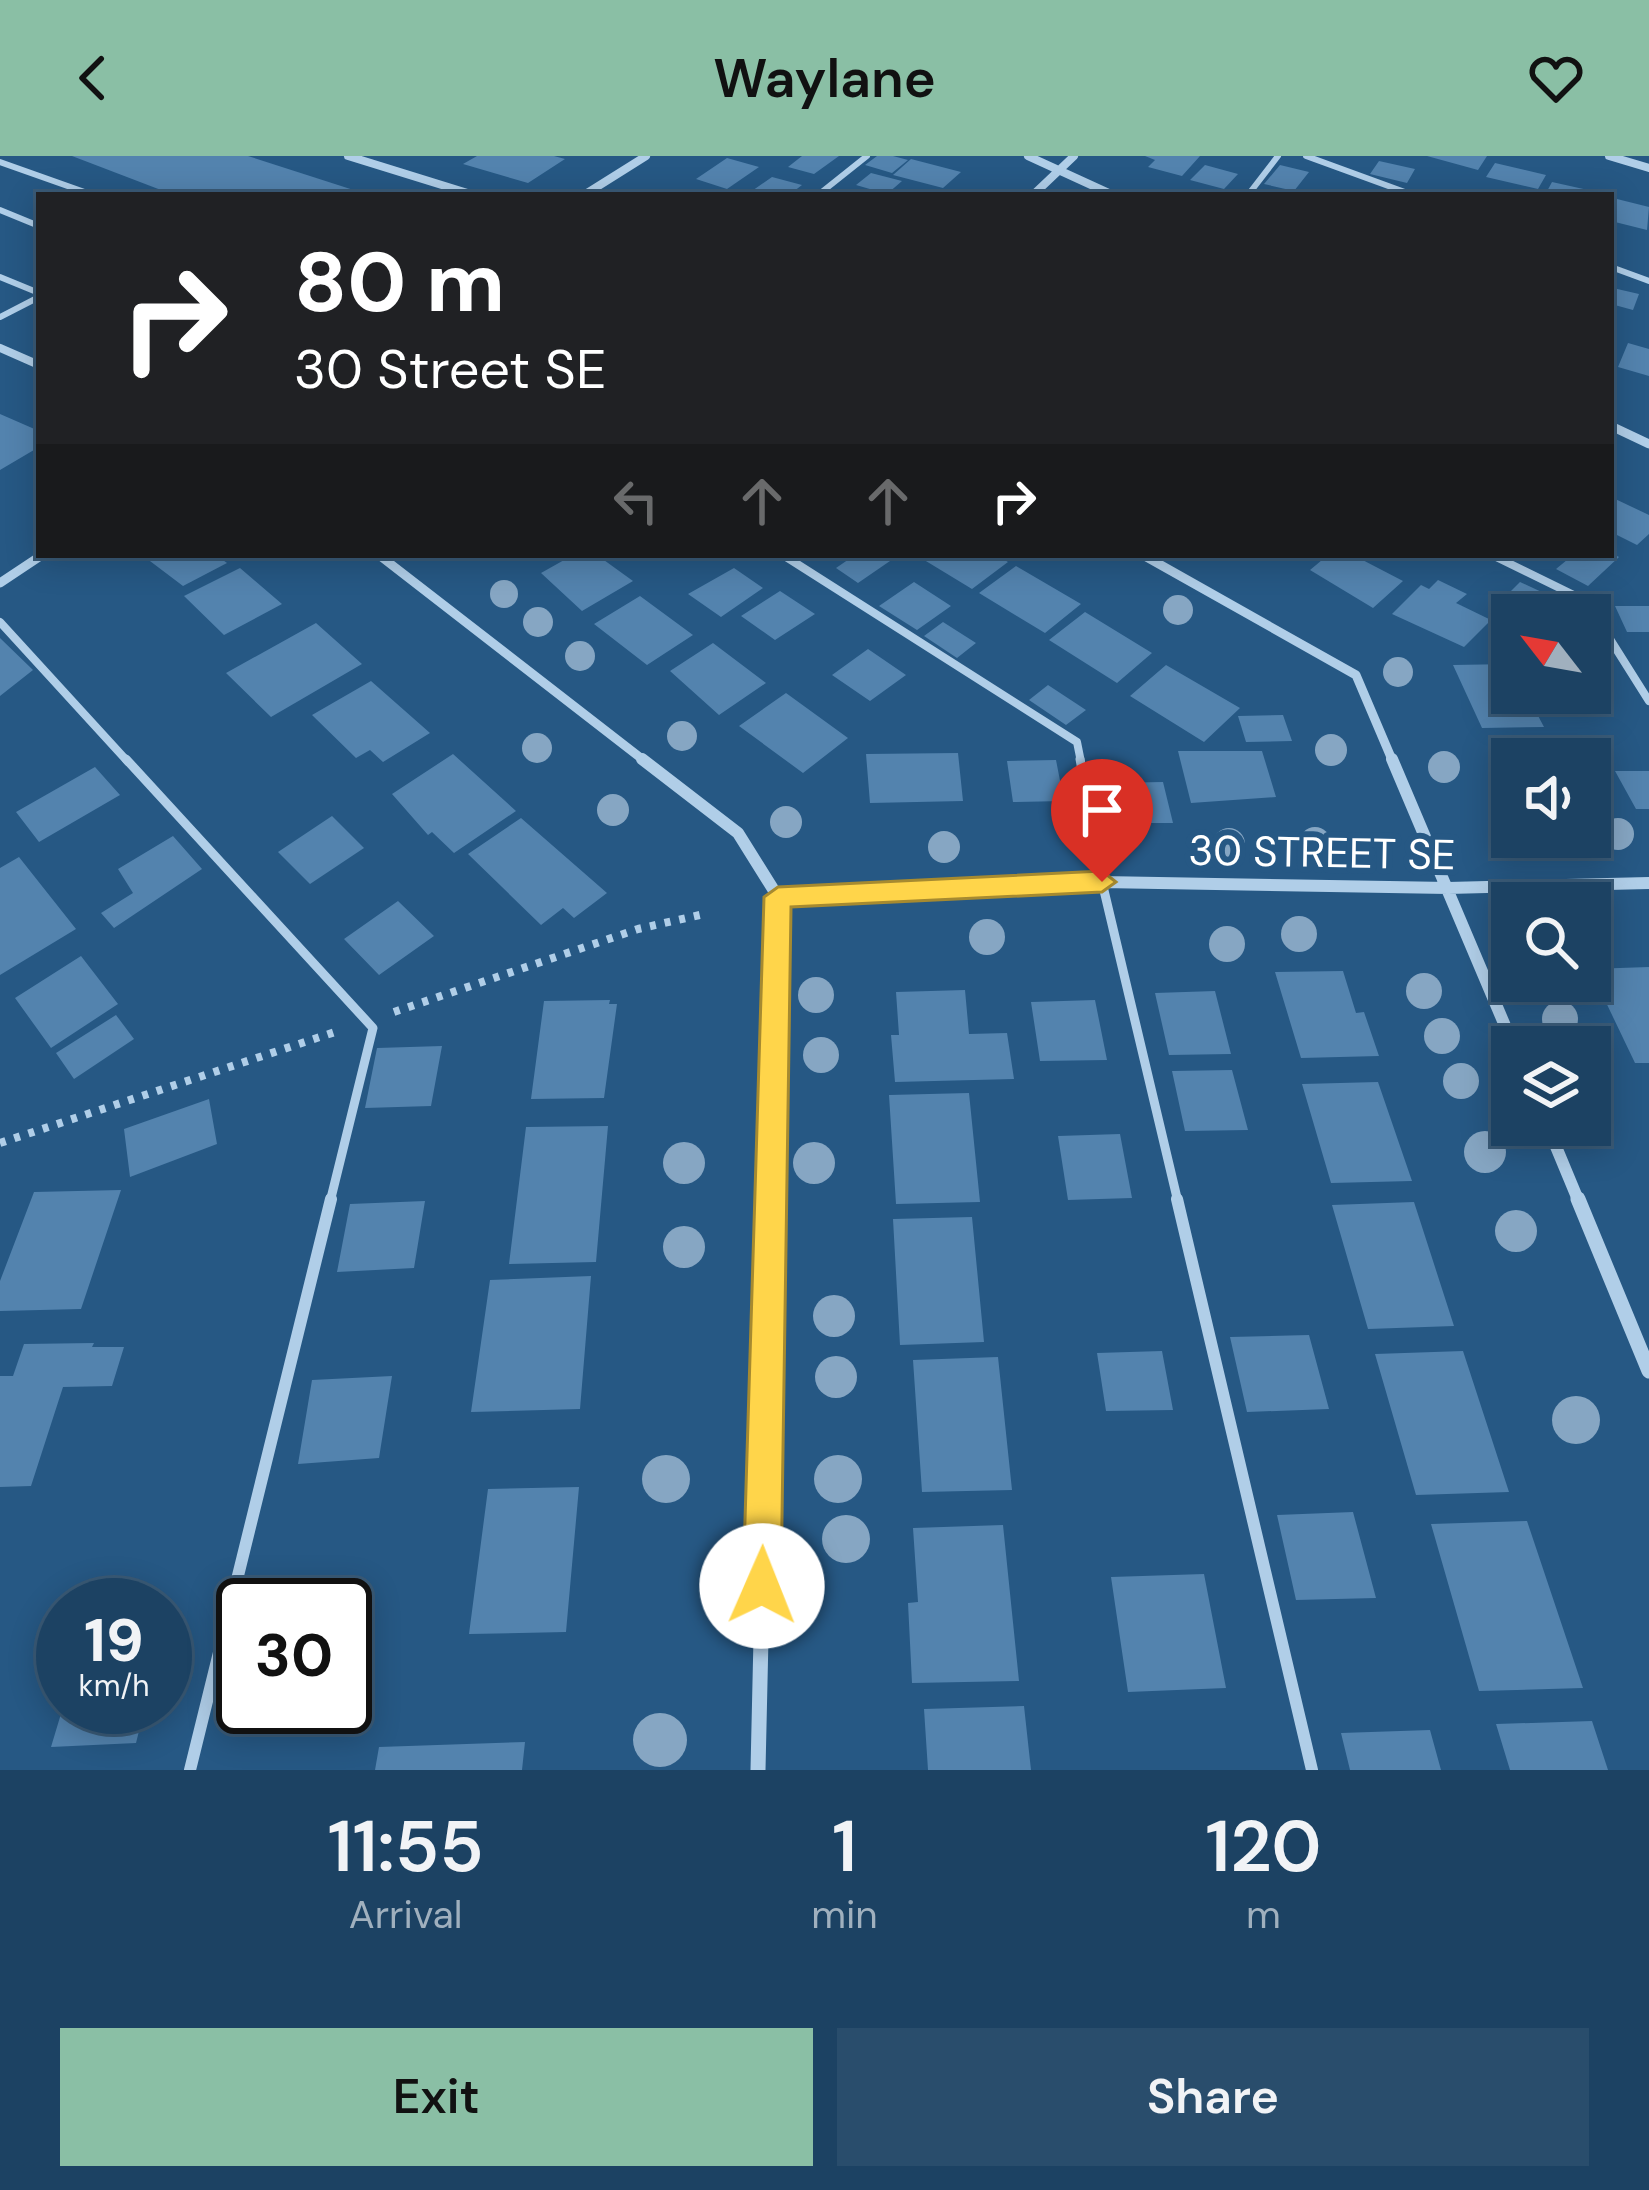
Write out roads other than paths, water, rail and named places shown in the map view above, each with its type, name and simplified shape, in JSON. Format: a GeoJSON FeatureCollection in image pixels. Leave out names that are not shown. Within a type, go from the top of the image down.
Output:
{"type":"FeatureCollection","features":[{"type":"Feature","properties":{"kind":"street"},"geometry":{"type":"LineString","coordinates":[[348,156],[463,192]]}},
{"type":"Feature","properties":{"kind":"street"},"geometry":{"type":"LineString","coordinates":[[589,192],[646,156]]}},
{"type":"Feature","properties":{"kind":"street"},"geometry":{"type":"LineString","coordinates":[[1028,156],[1107,192]]}},
{"type":"Feature","properties":{"kind":"street"},"geometry":{"type":"LineString","coordinates":[[1036,192],[1074,156]]}},
{"type":"Feature","properties":{"kind":"street"},"geometry":{"type":"LineString","coordinates":[[1609,156],[1649,168]]}},
{"type":"Feature","properties":{"kind":"street"},"geometry":{"type":"LineString","coordinates":[[0,348],[36,364]]}},
{"type":"Feature","properties":{"kind":"street"},"geometry":{"type":"LineString","coordinates":[[1614,427],[1649,444]]}},
{"type":"Feature","properties":{"kind":"street"},"geometry":{"type":"LineString","coordinates":[[0,583],[38,558]]}},
{"type":"Feature","properties":{"kind":"street"},"geometry":{"type":"LineString","coordinates":[[383,558],[737,833],[778,897],[758,1770]]}},
{"type":"Feature","properties":{"kind":"street"},"geometry":{"type":"LineString","coordinates":[[1148,558],[1356,675],[1505,1026]]}},
{"type":"Feature","properties":{"kind":"street","name":"30 STREET SE"},"geometry":{"type":"LineString","coordinates":[[778,897],[1102,882],[1448,888],[1649,883]]}},
{"type":"Feature","properties":{"kind":"street"},"geometry":{"type":"LineString","coordinates":[[1556,1146],[1649,1371]]}},
{"type":"Feature","properties":{"kind":"lane"},"geometry":{"type":"LineString","coordinates":[[822,192],[867,156]]}},
{"type":"Feature","properties":{"kind":"lane"},"geometry":{"type":"LineString","coordinates":[[1250,192],[1278,156]]}},
{"type":"Feature","properties":{"kind":"lane"},"geometry":{"type":"LineString","coordinates":[[1306,156],[1405,192]]}},
{"type":"Feature","properties":{"kind":"lane"},"geometry":{"type":"LineString","coordinates":[[0,162],[85,192]]}},
{"type":"Feature","properties":{"kind":"lane"},"geometry":{"type":"LineString","coordinates":[[0,210],[36,225]]}},
{"type":"Feature","properties":{"kind":"lane"},"geometry":{"type":"LineString","coordinates":[[1614,268],[1649,281]]}},
{"type":"Feature","properties":{"kind":"lane"},"geometry":{"type":"LineString","coordinates":[[0,277],[36,294]]}},
{"type":"Feature","properties":{"kind":"lane"},"geometry":{"type":"LineString","coordinates":[[0,317],[36,297]]}},
{"type":"Feature","properties":{"kind":"lane"},"geometry":{"type":"LineString","coordinates":[[787,558],[1077,742],[1102,882],[1312,1770]]}},
{"type":"Feature","properties":{"kind":"lane"},"geometry":{"type":"LineString","coordinates":[[1498,558],[1586,602],[1649,700]]}},
{"type":"Feature","properties":{"kind":"lane"},"geometry":{"type":"LineString","coordinates":[[0,622],[373,1028],[190,1770]]}}]}
